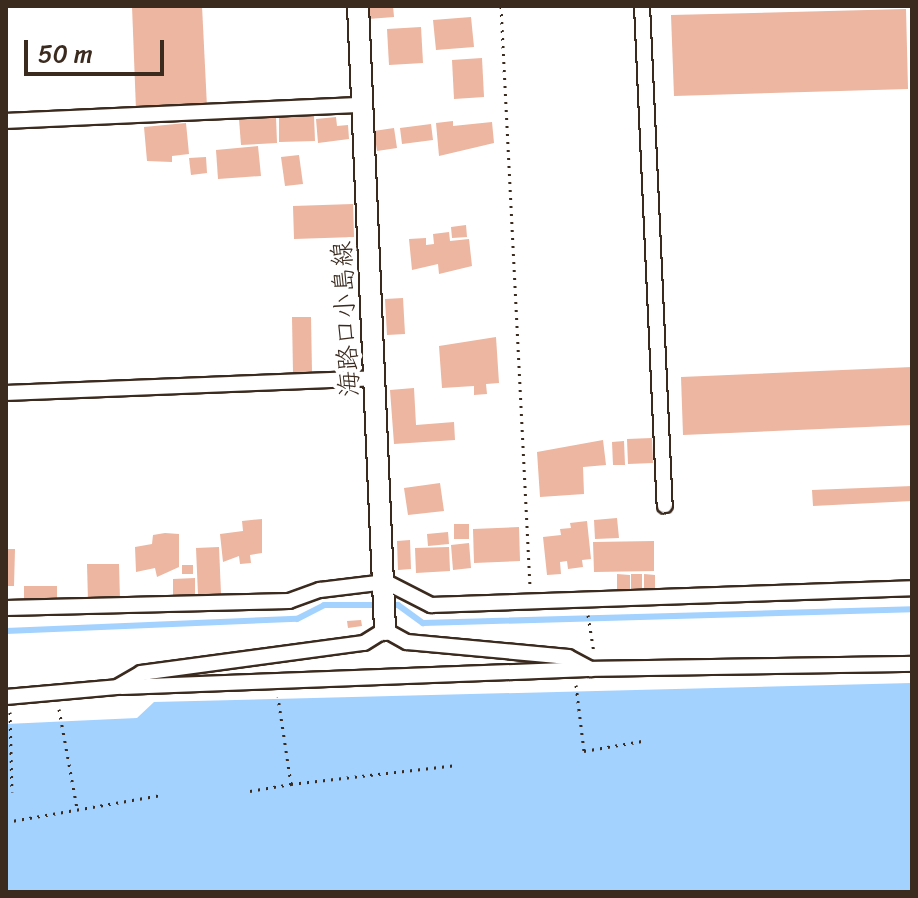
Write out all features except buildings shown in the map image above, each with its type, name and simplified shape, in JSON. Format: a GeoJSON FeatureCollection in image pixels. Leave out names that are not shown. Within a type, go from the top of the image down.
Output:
{"type":"FeatureCollection","features":[{"type":"Feature","properties":{"kind":"main road","name":"海路口小島線"},"geometry":{"type":"LineString","coordinates":[[358,6],[386,620]]}},
{"type":"Feature","properties":{"kind":"street"},"geometry":{"type":"LineString","coordinates":[[642,6],[665,505]]}},
{"type":"Feature","properties":{"kind":"street"},"geometry":{"type":"LineString","coordinates":[[6,121],[362,105]]}},
{"type":"Feature","properties":{"kind":"street"},"geometry":{"type":"LineString","coordinates":[[6,393],[374,378]]}},
{"type":"Feature","properties":{"kind":"street"},"geometry":{"type":"LineString","coordinates":[[6,608],[289,601],[320,590],[386,584],[431,605],[912,588]]}},
{"type":"Feature","properties":{"kind":"street"},"geometry":{"type":"LineString","coordinates":[[117,687],[141,673],[364,643],[386,620],[407,642],[568,657],[594,669]]}},
{"type":"Feature","properties":{"kind":"street"},"geometry":{"type":"LineString","coordinates":[[6,697],[117,687],[594,669],[912,664]]}},
{"type":"Feature","properties":{"kind":"path"},"geometry":{"type":"LineString","coordinates":[[501,6],[531,601]]}},
{"type":"Feature","properties":{"kind":"path"},"geometry":{"type":"LineString","coordinates":[[589,621],[594,669]]}},
{"type":"Feature","properties":{"kind":"path"},"geometry":{"type":"LineString","coordinates":[[577,691],[584,751],[642,741]]}},
{"type":"Feature","properties":{"kind":"path"},"geometry":{"type":"LineString","coordinates":[[278,699],[291,784]]}},
{"type":"Feature","properties":{"kind":"path"},"geometry":{"type":"LineString","coordinates":[[61,721],[77,809]]}},
{"type":"Feature","properties":{"kind":"path"},"geometry":{"type":"LineString","coordinates":[[10,724],[12,792]]}},
{"type":"Feature","properties":{"kind":"path"},"geometry":{"type":"LineString","coordinates":[[250,791],[457,765]]}},
{"type":"Feature","properties":{"kind":"path"},"geometry":{"type":"LineString","coordinates":[[6,822],[160,795]]}},
{"type":"Feature","properties":{"kind":"water"},"geometry":{"type":"Polygon","coordinates":[[[912,683],[912,892],[6,892],[6,724],[137,718],[154,702],[912,683]]]}},
{"type":"Feature","properties":{"kind":"waterway"},"geometry":{"type":"LineString","coordinates":[[6,631],[297,619],[324,605],[398,605],[423,623],[912,609]]}}]}
